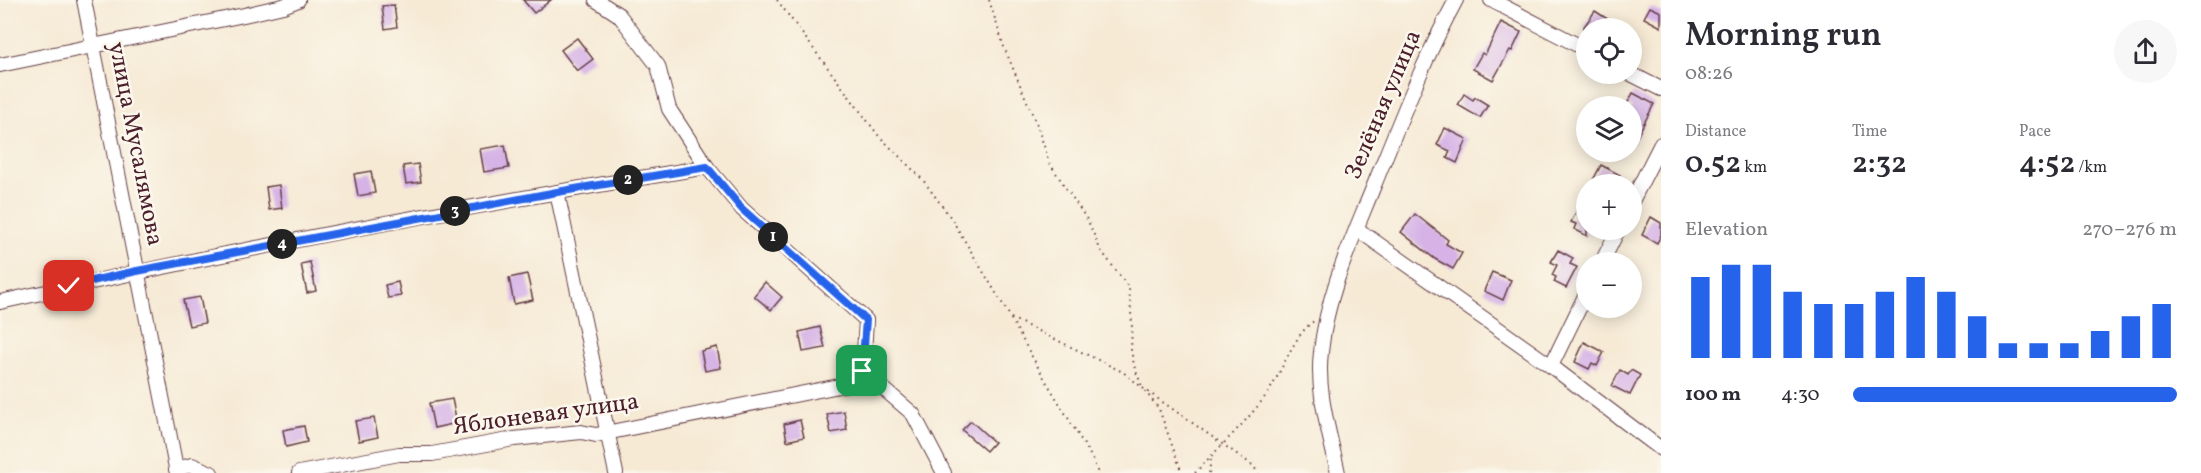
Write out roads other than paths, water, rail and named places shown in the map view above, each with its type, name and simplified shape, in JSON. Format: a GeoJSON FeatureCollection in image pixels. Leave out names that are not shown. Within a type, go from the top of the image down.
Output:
{"type":"FeatureCollection","features":[{"type":"Feature","properties":{"kind":"street","name":"улица Мусалямова"},"geometry":{"type":"LineString","coordinates":[[84,0],[176,471]]}},
{"type":"Feature","properties":{"kind":"street"},"geometry":{"type":"LineString","coordinates":[[0,65],[93,44],[244,15],[284,6],[298,0]]}},
{"type":"Feature","properties":{"kind":"street"},"geometry":{"type":"LineString","coordinates":[[597,0],[619,15],[658,66],[669,109],[707,167],[742,209],[866,320],[862,371],[913,414],[944,473]]}},
{"type":"Feature","properties":{"kind":"street","name":"Зелёная улица"},"geometry":{"type":"LineString","coordinates":[[1338,473],[1322,394],[1321,354],[1326,321],[1338,274],[1424,63],[1456,0]]}},
{"type":"Feature","properties":{"kind":"street"},"geometry":{"type":"LineString","coordinates":[[1491,0],[1576,44]]}},
{"type":"Feature","properties":{"kind":"street"},"geometry":{"type":"LineString","coordinates":[[1642,80],[1661,89]]}},
{"type":"Feature","properties":{"kind":"street"},"geometry":{"type":"LineString","coordinates":[[1642,182],[1659,150]]}},
{"type":"Feature","properties":{"kind":"street"},"geometry":{"type":"LineString","coordinates":[[0,302],[137,271],[557,192],[707,167]]}},
{"type":"Feature","properties":{"kind":"street"},"geometry":{"type":"LineString","coordinates":[[557,192],[616,473]]}},
{"type":"Feature","properties":{"kind":"street"},"geometry":{"type":"LineString","coordinates":[[1357,229],[1551,366],[1661,449]]}},
{"type":"Feature","properties":{"kind":"street"},"geometry":{"type":"LineString","coordinates":[[1551,366],[1576,315]]}},
{"type":"Feature","properties":{"kind":"street","name":"Яблоневая улица"},"geometry":{"type":"LineString","coordinates":[[298,473],[399,454],[432,454],[514,439],[581,432],[596,435],[608,433],[860,382],[867,375]]}},
{"type":"Feature","properties":{"kind":"street"},"geometry":{"type":"LineString","coordinates":[[176,471],[192,465],[211,473]]}}]}
